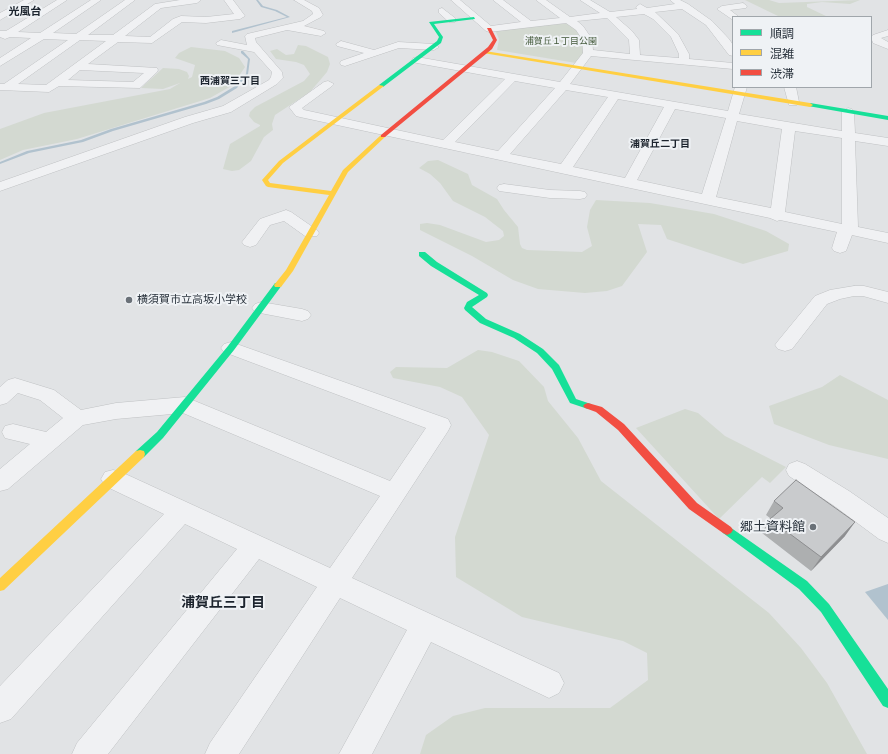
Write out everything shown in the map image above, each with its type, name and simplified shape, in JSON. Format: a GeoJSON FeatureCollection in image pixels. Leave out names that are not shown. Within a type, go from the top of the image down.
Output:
{"type":"FeatureCollection","features":[{"type":"Feature","properties":{"kind":"street"},"geometry":{"type":"LineString","coordinates":[[0,17],[30,0]]}},
{"type":"Feature","properties":{"kind":"street"},"geometry":{"type":"LineString","coordinates":[[2,36],[63,0]]}},
{"type":"Feature","properties":{"kind":"street"},"geometry":{"type":"LineString","coordinates":[[0,63],[97,0]]}},
{"type":"Feature","properties":{"kind":"street"},"geometry":{"type":"LineString","coordinates":[[3,87],[78,38],[131,0]]}},
{"type":"Feature","properties":{"kind":"street"},"geometry":{"type":"LineString","coordinates":[[3,87],[49,89],[158,6],[194,0],[206,20]]}},
{"type":"Feature","properties":{"kind":"street"},"geometry":{"type":"LineString","coordinates":[[2,36],[152,40],[176,21],[181,19],[206,20],[240,16],[228,0]]}},
{"type":"Feature","properties":{"kind":"street"},"geometry":{"type":"LineString","coordinates":[[0,187],[122,146],[212,108],[227,108],[277,78],[277,72],[251,43],[250,36],[306,22],[318,15],[316,10],[298,0]]}},
{"type":"Feature","properties":{"kind":"street"},"geometry":{"type":"LineString","coordinates":[[0,586],[160,435],[185,405],[231,348],[289,271],[345,171],[386,133],[485,52],[495,40],[494,36],[489,30],[455,0]]}},
{"type":"Feature","properties":{"kind":"street"},"geometry":{"type":"LineString","coordinates":[[497,0],[530,25]]}},
{"type":"Feature","properties":{"kind":"street"},"geometry":{"type":"LineString","coordinates":[[501,156],[563,86],[588,53],[588,43],[580,28],[540,0]]}},
{"type":"Feature","properties":{"kind":"street"},"geometry":{"type":"LineString","coordinates":[[584,0],[609,15],[629,33],[634,40],[635,57]]}},
{"type":"Feature","properties":{"kind":"street"},"geometry":{"type":"LineString","coordinates":[[674,0],[709,23],[729,41]]}},
{"type":"Feature","properties":{"kind":"street"},"geometry":{"type":"LineString","coordinates":[[634,4],[656,17],[675,36],[684,54],[684,62]]}},
{"type":"Feature","properties":{"kind":"street"},"geometry":{"type":"LineString","coordinates":[[489,30],[685,6]]}},
{"type":"Feature","properties":{"kind":"street"},"geometry":{"type":"LineString","coordinates":[[732,16],[722,9],[743,6]]}},
{"type":"Feature","properties":{"kind":"street"},"geometry":{"type":"LineString","coordinates":[[442,11],[452,20]]}},
{"type":"Feature","properties":{"kind":"street"},"geometry":{"type":"LineString","coordinates":[[332,193],[268,185],[265,180],[281,162],[434,47],[439,42],[441,37],[431,23],[474,18]]}},
{"type":"Feature","properties":{"kind":"street"},"geometry":{"type":"LineString","coordinates":[[278,28],[299,28],[321,33]]}},
{"type":"Feature","properties":{"kind":"street"},"geometry":{"type":"LineString","coordinates":[[888,33],[876,37],[876,41],[888,46]]}},
{"type":"Feature","properties":{"kind":"street"},"geometry":{"type":"LineString","coordinates":[[128,49],[139,40]]}},
{"type":"Feature","properties":{"kind":"street"},"geometry":{"type":"LineString","coordinates":[[351,47],[364,41]]}},
{"type":"Feature","properties":{"kind":"street"},"geometry":{"type":"LineString","coordinates":[[221,43],[257,50]]}},
{"type":"Feature","properties":{"kind":"street"},"geometry":{"type":"LineString","coordinates":[[341,44],[375,53]]}},
{"type":"Feature","properties":{"kind":"street"},"geometry":{"type":"LineString","coordinates":[[344,59],[357,59],[398,45],[434,47]]}},
{"type":"Feature","properties":{"kind":"street"},"geometry":{"type":"LineString","coordinates":[[485,52],[739,90],[794,102],[888,118]]}},
{"type":"Feature","properties":{"kind":"street"},"geometry":{"type":"LineString","coordinates":[[588,53],[732,66]]}},
{"type":"Feature","properties":{"kind":"street"},"geometry":{"type":"LineString","coordinates":[[417,60],[512,78],[888,142]]}},
{"type":"Feature","properties":{"kind":"street"},"geometry":{"type":"LineString","coordinates":[[57,83],[136,86],[153,70],[78,67]]}},
{"type":"Feature","properties":{"kind":"street"},"geometry":{"type":"LineString","coordinates":[[445,145],[512,78]]}},
{"type":"Feature","properties":{"kind":"street"},"geometry":{"type":"LineString","coordinates":[[328,84],[295,107],[300,113],[306,116],[629,183],[848,231],[888,238]]}},
{"type":"Feature","properties":{"kind":"street"},"geometry":{"type":"LineString","coordinates":[[790,88],[794,102]]}},
{"type":"Feature","properties":{"kind":"street"},"geometry":{"type":"LineString","coordinates":[[708,200],[739,90]]}},
{"type":"Feature","properties":{"kind":"street"},"geometry":{"type":"LineString","coordinates":[[564,170],[615,95]]}},
{"type":"Feature","properties":{"kind":"street"},"geometry":{"type":"LineString","coordinates":[[629,183],[671,105]]}},
{"type":"Feature","properties":{"kind":"street"},"geometry":{"type":"LineString","coordinates":[[840,248],[848,231],[848,112]]}},
{"type":"Feature","properties":{"kind":"street"},"geometry":{"type":"LineString","coordinates":[[777,216],[789,126]]}},
{"type":"Feature","properties":{"kind":"street"},"geometry":{"type":"LineString","coordinates":[[504,188],[520,194],[550,194],[578,198],[591,175]]}},
{"type":"Feature","properties":{"kind":"street"},"geometry":{"type":"LineString","coordinates":[[250,242],[265,222],[286,215],[311,233]]}},
{"type":"Feature","properties":{"kind":"street"},"geometry":{"type":"LineString","coordinates":[[422,254],[434,264],[484,295],[470,304],[468,308],[483,321],[517,336],[540,351],[556,367],[573,400],[599,409],[621,427],[692,506],[803,585],[825,608],[888,701]]}},
{"type":"Feature","properties":{"kind":"street"},"geometry":{"type":"LineString","coordinates":[[785,345],[821,300],[836,294],[854,291],[864,291],[888,298]]}},
{"type":"Feature","properties":{"kind":"street"},"geometry":{"type":"LineString","coordinates":[[261,308],[302,315]]}},
{"type":"Feature","properties":{"kind":"street"},"geometry":{"type":"LineString","coordinates":[[221,754],[440,425],[231,348]]}},
{"type":"Feature","properties":{"kind":"street"},"geometry":{"type":"LineString","coordinates":[[0,398],[15,385],[47,395],[77,418]]}},
{"type":"Feature","properties":{"kind":"street"},"geometry":{"type":"LineString","coordinates":[[0,482],[77,418],[116,411],[185,405],[396,493]]}},
{"type":"Feature","properties":{"kind":"street"},"geometry":{"type":"LineString","coordinates":[[13,432],[49,442]]}},
{"type":"Feature","properties":{"kind":"street"},"geometry":{"type":"LineString","coordinates":[[797,470],[884,523]]}},
{"type":"Feature","properties":{"kind":"street"},"geometry":{"type":"LineString","coordinates":[[113,479],[426,624],[549,683]]}},
{"type":"Feature","properties":{"kind":"street"},"geometry":{"type":"LineString","coordinates":[[0,708],[182,511]]}},
{"type":"Feature","properties":{"kind":"street"},"geometry":{"type":"LineString","coordinates":[[88,754],[255,545]]}},
{"type":"Feature","properties":{"kind":"street"},"geometry":{"type":"LineString","coordinates":[[355,754],[426,624]]}},
{"type":"Feature","properties":{"kind":"green space"},"geometry":{"type":"Polygon","coordinates":[[[745,0],[769,0],[779,3],[860,0],[850,4],[822,2],[807,4],[807,7],[826,16],[778,16],[745,0]]]}},
{"type":"Feature","properties":{"kind":"green space","name":"浦賀丘１丁目公園"},"geometry":{"type":"Polygon","coordinates":[[[569,23],[578,31],[584,41],[583,53],[576,63],[497,50],[499,39],[495,30],[569,23]]]}},
{"type":"Feature","properties":{"kind":"green space"},"geometry":{"type":"Polygon","coordinates":[[[298,45],[306,46],[328,57],[330,64],[327,72],[310,92],[275,115],[272,124],[273,130],[264,137],[251,161],[239,170],[232,171],[223,169],[230,144],[260,126],[249,116],[250,112],[255,107],[304,81],[310,74],[304,65],[296,62],[276,59],[270,51],[277,49],[286,55],[294,54],[298,45]]]}},
{"type":"Feature","properties":{"kind":"green space"},"geometry":{"type":"Polygon","coordinates":[[[191,47],[225,51],[239,58],[245,67],[233,85],[210,98],[77,139],[23,150],[0,160],[0,129],[44,113],[170,89],[180,83],[163,89],[141,88],[163,68],[179,69],[187,72],[189,76],[188,79],[192,77],[195,65],[175,58],[179,53],[191,47]]]}},
{"type":"Feature","properties":{"kind":"green space"},"geometry":{"type":"Polygon","coordinates":[[[438,160],[468,174],[472,185],[497,199],[518,227],[520,244],[522,248],[527,250],[582,252],[592,246],[587,227],[590,210],[596,200],[650,203],[714,214],[766,231],[789,244],[788,251],[743,264],[667,239],[661,225],[638,224],[647,252],[622,286],[607,291],[585,293],[538,289],[513,280],[472,256],[420,230],[420,224],[427,223],[440,225],[486,242],[499,240],[504,236],[503,231],[485,217],[453,201],[440,183],[430,174],[419,168],[428,161],[438,160]]]}},
{"type":"Feature","properties":{"kind":"green space"},"geometry":{"type":"Polygon","coordinates":[[[478,350],[492,352],[519,361],[544,387],[548,401],[578,438],[601,481],[769,613],[801,648],[827,683],[867,754],[420,754],[426,735],[453,716],[485,708],[610,708],[648,680],[647,653],[623,641],[522,617],[456,577],[455,537],[489,435],[462,397],[440,387],[393,378],[390,372],[396,367],[447,368],[478,350]]]}},
{"type":"Feature","properties":{"kind":"green space"},"geometry":{"type":"Polygon","coordinates":[[[840,375],[888,400],[888,459],[829,445],[774,424],[769,406],[822,387],[840,375]]]}},
{"type":"Feature","properties":{"kind":"green space"},"geometry":{"type":"Polygon","coordinates":[[[685,409],[698,413],[725,436],[786,467],[770,483],[762,477],[719,519],[636,428],[685,409]]]}},
{"type":"Feature","properties":{"kind":"water"},"geometry":{"type":"Polygon","coordinates":[[[888,584],[888,620],[865,592],[888,584]]]}},
{"type":"Feature","properties":{"kind":"building"},"geometry":{"type":"Polygon","coordinates":[[[796,480],[855,522],[821,557],[770,519],[783,508],[774,501],[796,480]]]}},
{"type":"Feature","properties":{"kind":"waterway"},"geometry":{"type":"LineString","coordinates":[[233,32],[289,17],[276,10],[262,7],[257,0]]}},
{"type":"Feature","properties":{"kind":"waterway"},"geometry":{"type":"LineString","coordinates":[[0,163],[28,152],[82,141],[112,130],[218,98],[236,87],[247,74],[249,59],[242,52]]}},
{"type":"Feature","properties":{"kind":"traffic: fast"},"geometry":{"type":"LineString","coordinates":[[381,86],[439,42],[441,37],[431,23],[474,18]]}},
{"type":"Feature","properties":{"kind":"traffic: fast"},"geometry":{"type":"LineString","coordinates":[[810,105],[888,118]]}},
{"type":"Feature","properties":{"kind":"traffic: fast"},"geometry":{"type":"LineString","coordinates":[[422,254],[434,264],[484,295],[470,304],[468,308],[483,321],[517,336],[540,351],[556,367],[573,401],[588,406]]}},
{"type":"Feature","properties":{"kind":"traffic: fast"},"geometry":{"type":"LineString","coordinates":[[140,454],[160,435],[231,348],[278,285]]}},
{"type":"Feature","properties":{"kind":"traffic: fast"},"geometry":{"type":"LineString","coordinates":[[727,530],[803,585],[825,608],[888,701]]}},
{"type":"Feature","properties":{"kind":"traffic: slow"},"geometry":{"type":"LineString","coordinates":[[485,52],[810,105]]}},
{"type":"Feature","properties":{"kind":"traffic: slow"},"geometry":{"type":"LineString","coordinates":[[332,193],[268,185],[265,180],[281,162],[381,86]]}},
{"type":"Feature","properties":{"kind":"traffic: slow"},"geometry":{"type":"LineString","coordinates":[[278,285],[289,271],[345,171],[383,136]]}},
{"type":"Feature","properties":{"kind":"traffic: slow"},"geometry":{"type":"LineString","coordinates":[[0,586],[140,454]]}},
{"type":"Feature","properties":{"kind":"traffic: jam"},"geometry":{"type":"LineString","coordinates":[[383,136],[490,48],[495,40],[489,29]]}},
{"type":"Feature","properties":{"kind":"traffic: jam"},"geometry":{"type":"LineString","coordinates":[[588,406],[599,409],[621,427],[693,506],[727,530]]}},
{"type":"Feature","properties":{"kind":"place","name":"横須賀市立高坂小学校"},"geometry":{"type":"Point","coordinates":[129,300]}},
{"type":"Feature","properties":{"kind":"place","name":"郷土資料館"},"geometry":{"type":"Point","coordinates":[813,527]}},
{"type":"Feature","properties":{"kind":"district","name":"光風台"},"geometry":{"type":"Point","coordinates":[25,12]}},
{"type":"Feature","properties":{"kind":"district","name":"西浦賀三丁目"},"geometry":{"type":"Point","coordinates":[230,81]}},
{"type":"Feature","properties":{"kind":"district","name":"浦賀丘二丁目"},"geometry":{"type":"Point","coordinates":[660,144]}},
{"type":"Feature","properties":{"kind":"district","name":"浦賀丘三丁目"},"geometry":{"type":"Point","coordinates":[223,603]}}]}
